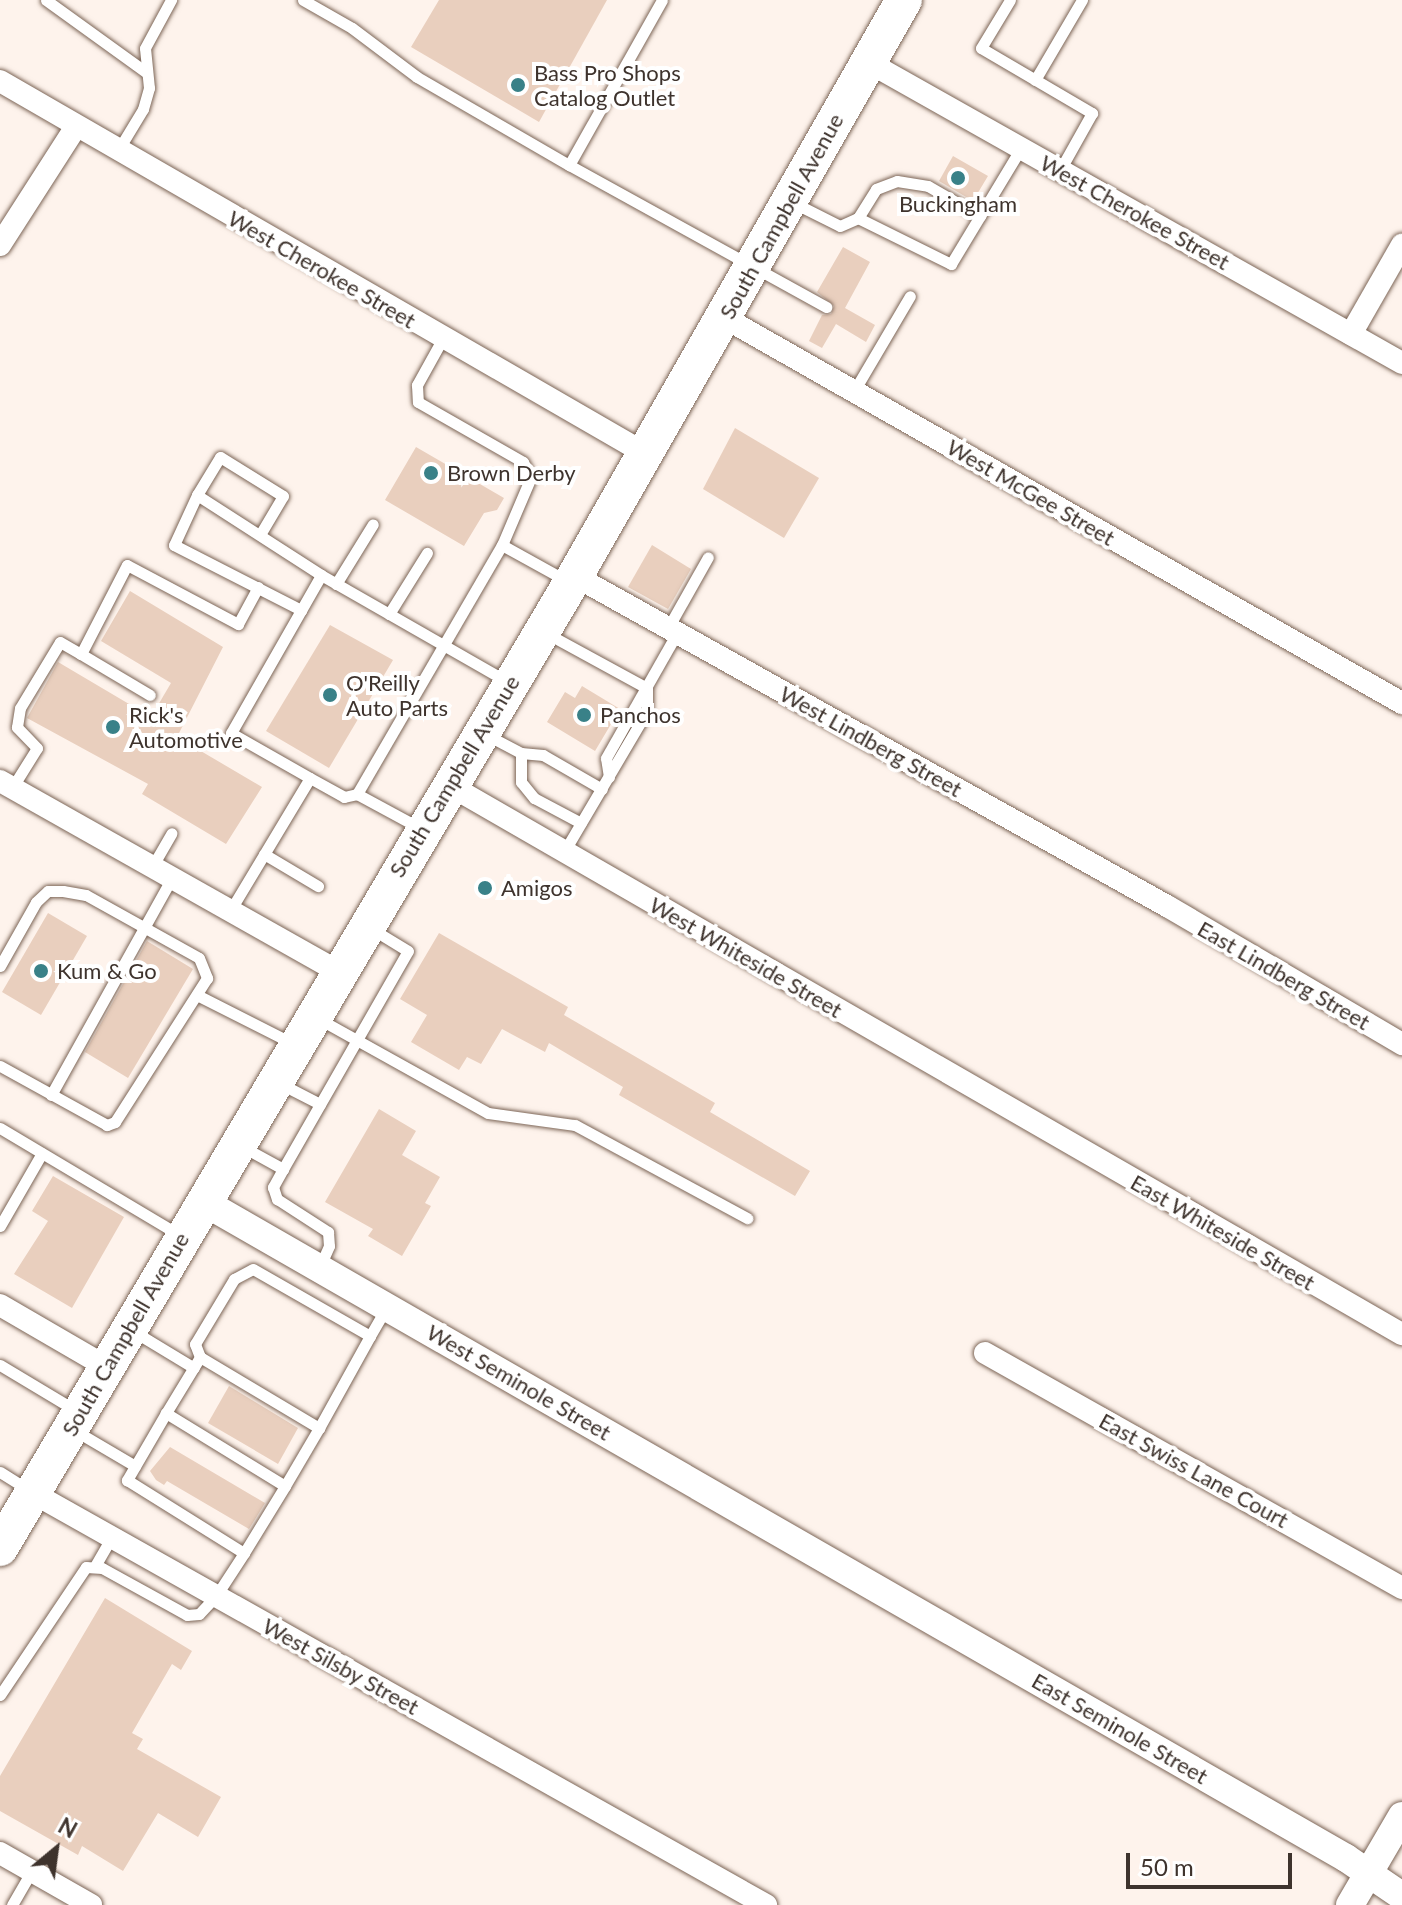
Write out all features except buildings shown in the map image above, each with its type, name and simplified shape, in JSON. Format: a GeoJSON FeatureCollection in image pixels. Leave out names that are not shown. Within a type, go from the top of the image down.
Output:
{"type":"FeatureCollection","features":[{"type":"Feature","properties":{"kind":"main road","name":"South Campbell Avenue"},"geometry":{"type":"LineString","coordinates":[[4,1534],[33,1493],[273,1079],[573,580],[904,0]]}},
{"type":"Feature","properties":{"kind":"street","name":"West Cherokee Street"},"geometry":{"type":"LineString","coordinates":[[868,62],[1402,363]]}},
{"type":"Feature","properties":{"kind":"street","name":"West Cherokee Street"},"geometry":{"type":"LineString","coordinates":[[0,81],[75,128],[646,454]]}},
{"type":"Feature","properties":{"kind":"street"},"geometry":{"type":"LineString","coordinates":[[0,245],[75,128]]}},
{"type":"Feature","properties":{"kind":"street"},"geometry":{"type":"LineString","coordinates":[[1351,334],[1402,245]]}},
{"type":"Feature","properties":{"kind":"street","name":"West McGee Street"},"geometry":{"type":"LineString","coordinates":[[725,318],[1402,703]]}},
{"type":"Feature","properties":{"kind":"street","name":"West Lindberg Street"},"geometry":{"type":"LineString","coordinates":[[573,580],[673,631],[1167,906]]}},
{"type":"Feature","properties":{"kind":"street"},"geometry":{"type":"LineString","coordinates":[[6,785],[337,971]]}},
{"type":"Feature","properties":{"kind":"street","name":"West Whiteside Street"},"geometry":{"type":"LineString","coordinates":[[449,785],[1044,1130]]}},
{"type":"Feature","properties":{"kind":"street","name":"East Lindberg Street"},"geometry":{"type":"LineString","coordinates":[[1167,906],[1402,1044]]}},
{"type":"Feature","properties":{"kind":"street","name":"East Whiteside Street"},"geometry":{"type":"LineString","coordinates":[[1044,1130],[1402,1334]]}},
{"type":"Feature","properties":{"kind":"street","name":"West Seminole Street"},"geometry":{"type":"LineString","coordinates":[[202,1201],[836,1563]]}},
{"type":"Feature","properties":{"kind":"street"},"geometry":{"type":"LineString","coordinates":[[0,1305],[105,1366]]}},
{"type":"Feature","properties":{"kind":"street","name":"East Swiss Lane Court"},"geometry":{"type":"LineString","coordinates":[[985,1353],[1402,1588]]}},
{"type":"Feature","properties":{"kind":"street","name":"West Silsby Street"},"geometry":{"type":"LineString","coordinates":[[33,1493],[766,1905]]}},
{"type":"Feature","properties":{"kind":"street","name":"East Seminole Street"},"geometry":{"type":"LineString","coordinates":[[836,1563],[1369,1872],[1402,1896]]}},
{"type":"Feature","properties":{"kind":"street"},"geometry":{"type":"LineString","coordinates":[[1350,1905],[1402,1816]]}},
{"type":"Feature","properties":{"kind":"street"},"geometry":{"type":"LineString","coordinates":[[0,1853],[91,1905]]}},
{"type":"Feature","properties":{"kind":"lane"},"geometry":{"type":"LineString","coordinates":[[46,0],[146,72]]}},
{"type":"Feature","properties":{"kind":"lane"},"geometry":{"type":"LineString","coordinates":[[117,152],[143,109],[145,48],[171,0]]}},
{"type":"Feature","properties":{"kind":"lane"},"geometry":{"type":"LineString","coordinates":[[303,0],[352,28],[417,77],[752,269],[826,307]]}},
{"type":"Feature","properties":{"kind":"lane"},"geometry":{"type":"LineString","coordinates":[[569,165],[662,0]]}},
{"type":"Feature","properties":{"kind":"lane"},"geometry":{"type":"LineString","coordinates":[[1010,0],[981,48],[1092,113],[1060,170]]}},
{"type":"Feature","properties":{"kind":"lane"},"geometry":{"type":"LineString","coordinates":[[1035,80],[1082,0]]}},
{"type":"Feature","properties":{"kind":"lane"},"geometry":{"type":"LineString","coordinates":[[858,218],[951,264],[1021,148]]}},
{"type":"Feature","properties":{"kind":"lane"},"geometry":{"type":"LineString","coordinates":[[790,200],[840,226],[858,218],[876,189],[897,181],[928,186],[980,216]]}},
{"type":"Feature","properties":{"kind":"lane"},"geometry":{"type":"LineString","coordinates":[[854,391],[910,296]]}},
{"type":"Feature","properties":{"kind":"lane"},"geometry":{"type":"LineString","coordinates":[[871,334],[883,342]]}},
{"type":"Feature","properties":{"kind":"lane"},"geometry":{"type":"LineString","coordinates":[[357,794],[502,545],[531,477],[523,462],[418,402],[417,385],[443,338]]}},
{"type":"Feature","properties":{"kind":"lane"},"geometry":{"type":"LineString","coordinates":[[261,533],[283,496],[220,457],[197,495],[174,545],[301,610]]}},
{"type":"Feature","properties":{"kind":"lane"},"geometry":{"type":"LineString","coordinates":[[197,495],[261,533],[321,575],[510,684]]}},
{"type":"Feature","properties":{"kind":"lane"},"geometry":{"type":"LineString","coordinates":[[336,584],[373,524]]}},
{"type":"Feature","properties":{"kind":"lane"},"geometry":{"type":"LineString","coordinates":[[502,545],[573,580]]}},
{"type":"Feature","properties":{"kind":"lane"},"geometry":{"type":"LineString","coordinates":[[389,614],[427,553]]}},
{"type":"Feature","properties":{"kind":"lane"},"geometry":{"type":"LineString","coordinates":[[564,852],[647,711],[647,688],[708,557]]}},
{"type":"Feature","properties":{"kind":"lane"},"geometry":{"type":"LineString","coordinates":[[81,654],[127,565],[238,624],[258,587]]}},
{"type":"Feature","properties":{"kind":"lane"},"geometry":{"type":"LineString","coordinates":[[321,575],[231,733],[344,797],[357,794],[422,829]]}},
{"type":"Feature","properties":{"kind":"lane"},"geometry":{"type":"LineString","coordinates":[[542,631],[647,688]]}},
{"type":"Feature","properties":{"kind":"lane"},"geometry":{"type":"LineString","coordinates":[[6,785],[37,748],[17,727],[20,708],[60,642],[150,695]]}},
{"type":"Feature","properties":{"kind":"lane"},"geometry":{"type":"LineString","coordinates":[[481,732],[521,753],[543,755],[602,789]]}},
{"type":"Feature","properties":{"kind":"lane"},"geometry":{"type":"LineString","coordinates":[[521,753],[521,782],[534,798],[581,823]]}},
{"type":"Feature","properties":{"kind":"lane"},"geometry":{"type":"LineString","coordinates":[[230,911],[310,778]]}},
{"type":"Feature","properties":{"kind":"lane"},"geometry":{"type":"LineString","coordinates":[[51,1095],[143,927],[172,833]]}},
{"type":"Feature","properties":{"kind":"lane"},"geometry":{"type":"LineString","coordinates":[[264,854],[318,886]]}},
{"type":"Feature","properties":{"kind":"lane"},"geometry":{"type":"LineString","coordinates":[[0,966],[48,891],[86,895],[199,958],[207,978],[115,1122],[107,1125],[0,1066]]}},
{"type":"Feature","properties":{"kind":"lane"},"geometry":{"type":"LineString","coordinates":[[319,1268],[329,1246],[328,1232],[277,1199],[273,1187],[408,951],[365,925]]}},
{"type":"Feature","properties":{"kind":"lane"},"geometry":{"type":"LineString","coordinates":[[197,995],[303,1029],[356,1039],[488,1113],[575,1125],[603,1137],[747,1218]]}},
{"type":"Feature","properties":{"kind":"lane"},"geometry":{"type":"LineString","coordinates":[[273,1079],[320,1104]]}},
{"type":"Feature","properties":{"kind":"lane"},"geometry":{"type":"LineString","coordinates":[[0,1128],[181,1236]]}},
{"type":"Feature","properties":{"kind":"lane"},"geometry":{"type":"LineString","coordinates":[[236,1143],[283,1169]]}},
{"type":"Feature","properties":{"kind":"lane"},"geometry":{"type":"LineString","coordinates":[[0,1226],[42,1153]]}},
{"type":"Feature","properties":{"kind":"lane"},"geometry":{"type":"LineString","coordinates":[[244,1553],[127,1480],[197,1362],[195,1344],[234,1279],[253,1269],[370,1336]]}},
{"type":"Feature","properties":{"kind":"lane"},"geometry":{"type":"LineString","coordinates":[[95,1566],[187,1615],[199,1614],[216,1596],[285,1486],[387,1306]]}},
{"type":"Feature","properties":{"kind":"lane"},"geometry":{"type":"LineString","coordinates":[[128,1328],[319,1428]]}},
{"type":"Feature","properties":{"kind":"lane"},"geometry":{"type":"LineString","coordinates":[[0,1365],[135,1466]]}},
{"type":"Feature","properties":{"kind":"lane"},"geometry":{"type":"LineString","coordinates":[[166,1413],[285,1486]]}},
{"type":"Feature","properties":{"kind":"lane"},"geometry":{"type":"LineString","coordinates":[[0,1472],[33,1493]]}},
{"type":"Feature","properties":{"kind":"lane"},"geometry":{"type":"LineString","coordinates":[[0,1695],[80,1571],[95,1566],[112,1537]]}},
{"type":"Feature","properties":{"kind":"lane"},"geometry":{"type":"LineString","coordinates":[[12,1905],[32,1871]]}},
{"type":"Feature","properties":{"kind":"place","name":"Bass Pro Shops Catalog Outlet"},"geometry":{"type":"Point","coordinates":[518,85]}},
{"type":"Feature","properties":{"kind":"place","name":"Buckingham"},"geometry":{"type":"Point","coordinates":[958,178]}},
{"type":"Feature","properties":{"kind":"place","name":"Brown Derby"},"geometry":{"type":"Point","coordinates":[431,473]}},
{"type":"Feature","properties":{"kind":"place","name":"O'Reilly Auto Parts"},"geometry":{"type":"Point","coordinates":[330,695]}},
{"type":"Feature","properties":{"kind":"place","name":"Panchos"},"geometry":{"type":"Point","coordinates":[584,715]}},
{"type":"Feature","properties":{"kind":"place","name":"Rick's Automotive"},"geometry":{"type":"Point","coordinates":[113,727]}},
{"type":"Feature","properties":{"kind":"place","name":"Amigos"},"geometry":{"type":"Point","coordinates":[485,888]}},
{"type":"Feature","properties":{"kind":"place","name":"Kum & Go"},"geometry":{"type":"Point","coordinates":[41,971]}}]}
